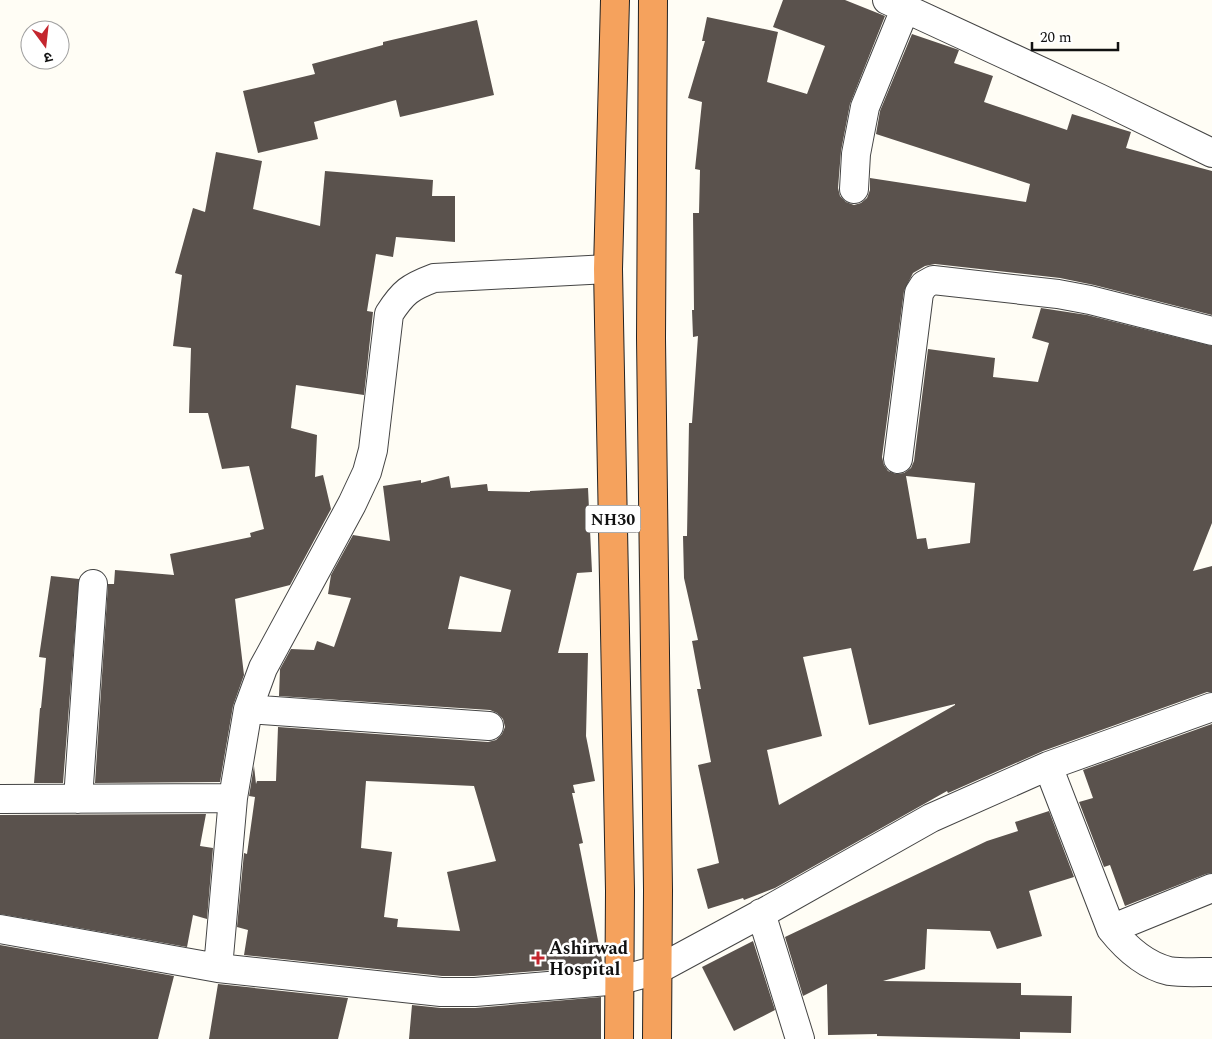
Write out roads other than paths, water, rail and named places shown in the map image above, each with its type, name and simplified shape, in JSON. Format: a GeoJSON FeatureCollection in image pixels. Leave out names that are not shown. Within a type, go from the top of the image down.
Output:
{"type":"FeatureCollection","features":[{"type":"Feature","properties":{"kind":"highway","name":"NH30"},"geometry":{"type":"LineString","coordinates":[[615,0],[608,269],[620,891],[620,1039]]}},
{"type":"Feature","properties":{"kind":"highway","name":"NH30"},"geometry":{"type":"LineString","coordinates":[[653,0],[651,338],[658,890],[657,1039]]}},
{"type":"Feature","properties":{"kind":"highway"},"geometry":{"type":"LineString","coordinates":[[609,343],[651,338]]}},
{"type":"Feature","properties":{"kind":"highway"},"geometry":{"type":"LineString","coordinates":[[620,891],[658,890]]}},
{"type":"Feature","properties":{"kind":"street"},"geometry":{"type":"LineString","coordinates":[[854,189],[856,154],[865,107],[896,5],[1099,98],[1212,153]]}},
{"type":"Feature","properties":{"kind":"street"},"geometry":{"type":"LineString","coordinates":[[218,968],[234,798],[248,709],[263,668],[352,504],[367,472],[374,450],[389,314],[400,296],[416,285],[434,278],[608,269]]}},
{"type":"Feature","properties":{"kind":"street"},"geometry":{"type":"LineString","coordinates":[[898,459],[920,293],[924,285],[934,280],[1058,294],[1090,300],[1212,331]]}},
{"type":"Feature","properties":{"kind":"street"},"geometry":{"type":"LineString","coordinates":[[78,799],[93,584]]}},
{"type":"Feature","properties":{"kind":"street"},"geometry":{"type":"LineString","coordinates":[[0,929],[218,968],[441,992],[475,992],[620,980],[657,970],[931,818],[1048,766],[1212,707]]}},
{"type":"Feature","properties":{"kind":"street"},"geometry":{"type":"LineString","coordinates":[[248,709],[488,726]]}},
{"type":"Feature","properties":{"kind":"street"},"geometry":{"type":"LineString","coordinates":[[1048,766],[1111,929],[1124,945],[1140,959],[1170,971],[1212,972]]}},
{"type":"Feature","properties":{"kind":"street"},"geometry":{"type":"LineString","coordinates":[[0,799],[234,798]]}},
{"type":"Feature","properties":{"kind":"street"},"geometry":{"type":"LineString","coordinates":[[1111,929],[1212,888]]}},
{"type":"Feature","properties":{"kind":"street"},"geometry":{"type":"LineString","coordinates":[[761,913],[800,1039]]}},
{"type":"Feature","properties":{"kind":"place","name":"Ashirwad Hospital"},"geometry":{"type":"Point","coordinates":[538,958]}}]}
